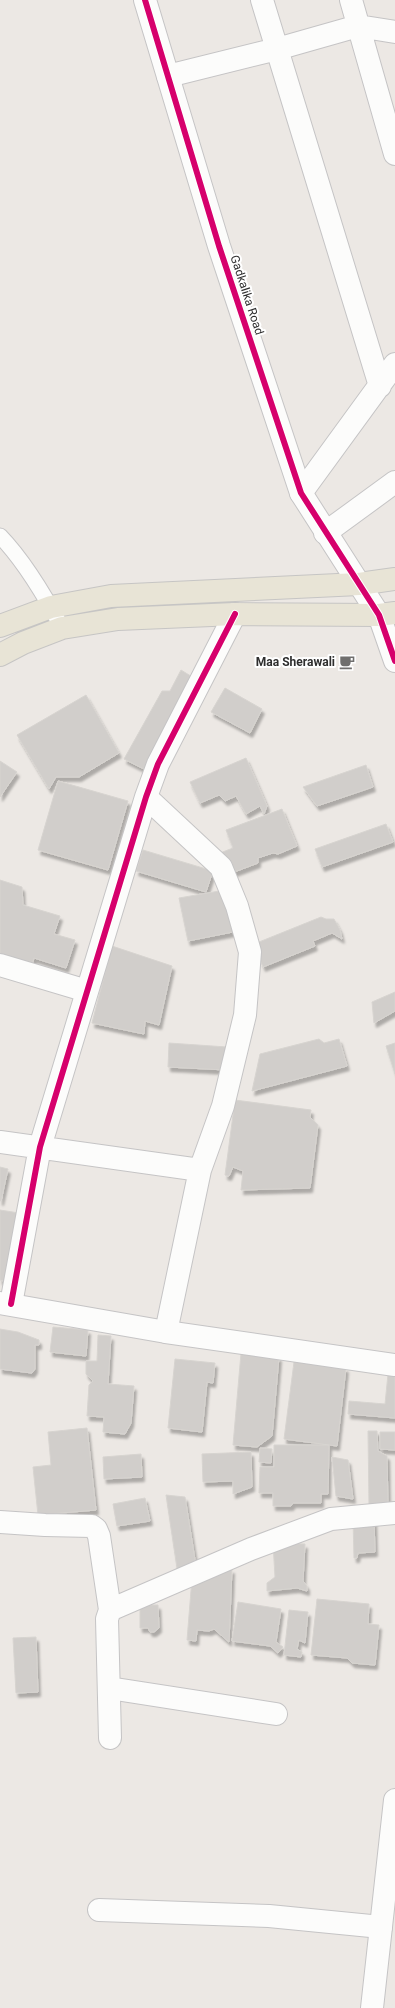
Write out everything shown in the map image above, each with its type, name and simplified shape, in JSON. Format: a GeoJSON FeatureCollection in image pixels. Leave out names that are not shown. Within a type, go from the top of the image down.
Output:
{"type":"FeatureCollection","features":[{"type":"Feature","properties":{"kind":"main road"},"geometry":{"type":"LineString","coordinates":[[0,626],[51,607],[111,596],[359,584],[395,578]]}},
{"type":"Feature","properties":{"kind":"main road"},"geometry":{"type":"LineString","coordinates":[[0,655],[23,643],[62,628],[118,620],[236,614],[387,614]]}},
{"type":"Feature","properties":{"kind":"street","name":"Gadkalika Road"},"geometry":{"type":"LineString","coordinates":[[144,0],[220,246],[301,493],[325,533],[359,584],[387,614],[395,661]]}},
{"type":"Feature","properties":{"kind":"street"},"geometry":{"type":"LineString","coordinates":[[262,0],[380,386]]}},
{"type":"Feature","properties":{"kind":"street"},"geometry":{"type":"LineString","coordinates":[[351,0],[395,154]]}},
{"type":"Feature","properties":{"kind":"street"},"geometry":{"type":"LineString","coordinates":[[168,76],[277,49],[358,26],[395,32]]}},
{"type":"Feature","properties":{"kind":"street"},"geometry":{"type":"LineString","coordinates":[[301,493],[395,364]]}},
{"type":"Feature","properties":{"kind":"street"},"geometry":{"type":"LineString","coordinates":[[325,533],[395,482]]}},
{"type":"Feature","properties":{"kind":"street"},"geometry":{"type":"LineString","coordinates":[[236,614],[158,764],[146,796],[40,1147],[5,1304],[166,1332],[395,1365]]}},
{"type":"Feature","properties":{"kind":"street"},"geometry":{"type":"LineString","coordinates":[[146,796],[221,867],[237,906],[250,952],[245,1015],[223,1106],[200,1170],[166,1332]]}},
{"type":"Feature","properties":{"kind":"street"},"geometry":{"type":"LineString","coordinates":[[0,965],[87,991]]}},
{"type":"Feature","properties":{"kind":"street"},"geometry":{"type":"LineString","coordinates":[[0,1142],[200,1170]]}},
{"type":"Feature","properties":{"kind":"street"},"geometry":{"type":"LineString","coordinates":[[110,1610],[251,1549],[332,1519],[395,1513]]}},
{"type":"Feature","properties":{"kind":"street"},"geometry":{"type":"LineString","coordinates":[[0,1522],[92,1526],[96,1529],[99,1536],[110,1610],[107,1619],[110,1738]]}},
{"type":"Feature","properties":{"kind":"street"},"geometry":{"type":"LineString","coordinates":[[109,1688],[276,1714]]}},
{"type":"Feature","properties":{"kind":"street"},"geometry":{"type":"LineString","coordinates":[[372,2008],[395,1800]]}},
{"type":"Feature","properties":{"kind":"street"},"geometry":{"type":"LineString","coordinates":[[99,1910],[269,1916],[381,1927]]}},
{"type":"Feature","properties":{"kind":"lane"},"geometry":{"type":"LineString","coordinates":[[0,536],[9,545],[51,607],[62,628]]}},
{"type":"Feature","properties":{"kind":"building"},"geometry":{"type":"Polygon","coordinates":[[[181,670],[194,678],[144,769],[124,759],[162,691],[170,691],[181,670]]]}},
{"type":"Feature","properties":{"kind":"building"},"geometry":{"type":"Polygon","coordinates":[[[225,688],[262,709],[250,733],[211,712],[225,688]]]}},
{"type":"Feature","properties":{"kind":"building"},"geometry":{"type":"Polygon","coordinates":[[[86,695],[119,753],[79,777],[56,777],[49,789],[17,735],[86,695]]]}},
{"type":"Feature","properties":{"kind":"building"},"geometry":{"type":"Polygon","coordinates":[[[246,758],[267,806],[264,814],[260,806],[246,814],[236,796],[225,801],[219,795],[200,803],[190,782],[246,758]]]}},
{"type":"Feature","properties":{"kind":"building"},"geometry":{"type":"Polygon","coordinates":[[[0,761],[17,772],[0,797],[0,761]]]}},
{"type":"Feature","properties":{"kind":"building"},"geometry":{"type":"Polygon","coordinates":[[[366,765],[373,787],[317,806],[303,787],[366,765]]]}},
{"type":"Feature","properties":{"kind":"building"},"geometry":{"type":"Polygon","coordinates":[[[58,781],[128,801],[108,870],[38,850],[58,781]]]}},
{"type":"Feature","properties":{"kind":"building"},"geometry":{"type":"Polygon","coordinates":[[[282,809],[297,846],[278,854],[273,853],[258,858],[258,863],[229,874],[220,853],[233,848],[226,830],[282,809]]]}},
{"type":"Feature","properties":{"kind":"building"},"geometry":{"type":"Polygon","coordinates":[[[386,824],[393,842],[322,867],[315,849],[386,824]]]}},
{"type":"Feature","properties":{"kind":"building"},"geometry":{"type":"Polygon","coordinates":[[[143,850],[213,871],[206,892],[136,871],[143,850]]]}},
{"type":"Feature","properties":{"kind":"building"},"geometry":{"type":"Polygon","coordinates":[[[0,880],[22,887],[23,905],[60,916],[54,934],[75,940],[66,968],[34,958],[32,965],[0,955],[0,880]]]}},
{"type":"Feature","properties":{"kind":"building"},"geometry":{"type":"Polygon","coordinates":[[[225,890],[233,932],[188,941],[179,898],[225,890]]]}},
{"type":"Feature","properties":{"kind":"building"},"geometry":{"type":"Polygon","coordinates":[[[321,917],[326,919],[334,919],[340,930],[342,939],[332,933],[313,941],[315,946],[263,967],[254,944],[321,917]]]}},
{"type":"Feature","properties":{"kind":"building"},"geometry":{"type":"Polygon","coordinates":[[[112,946],[172,966],[159,1025],[145,1021],[144,1034],[92,1023],[112,946]]]}},
{"type":"Feature","properties":{"kind":"building"},"geometry":{"type":"Polygon","coordinates":[[[395,992],[395,1011],[374,1023],[372,1002],[395,992]]]}},
{"type":"Feature","properties":{"kind":"building"},"geometry":{"type":"Polygon","coordinates":[[[319,1039],[324,1043],[339,1039],[347,1066],[252,1091],[260,1054],[319,1039]]]}},
{"type":"Feature","properties":{"kind":"building"},"geometry":{"type":"Polygon","coordinates":[[[169,1043],[227,1047],[226,1070],[168,1067],[169,1043]]]}},
{"type":"Feature","properties":{"kind":"building"},"geometry":{"type":"Polygon","coordinates":[[[395,1043],[395,1074],[386,1046],[395,1043]]]}},
{"type":"Feature","properties":{"kind":"building"},"geometry":{"type":"Polygon","coordinates":[[[235,1100],[311,1110],[310,1117],[318,1125],[310,1188],[241,1190],[243,1171],[233,1167],[229,1176],[225,1175],[235,1100]]]}},
{"type":"Feature","properties":{"kind":"building"},"geometry":{"type":"Polygon","coordinates":[[[0,1167],[8,1169],[1,1201],[0,1201],[0,1167]]]}},
{"type":"Feature","properties":{"kind":"building"},"geometry":{"type":"Polygon","coordinates":[[[0,1210],[19,1213],[9,1282],[0,1280],[0,1210]]]}},
{"type":"Feature","properties":{"kind":"building"},"geometry":{"type":"Polygon","coordinates":[[[53,1327],[88,1330],[86,1356],[50,1352],[53,1327]]]}},
{"type":"Feature","properties":{"kind":"building"},"geometry":{"type":"Polygon","coordinates":[[[0,1329],[18,1332],[39,1340],[39,1345],[35,1345],[35,1369],[32,1373],[0,1369],[0,1329]]]}},
{"type":"Feature","properties":{"kind":"building"},"geometry":{"type":"Polygon","coordinates":[[[98,1335],[111,1336],[108,1384],[134,1386],[131,1423],[125,1434],[103,1432],[104,1417],[87,1416],[89,1385],[93,1381],[86,1374],[86,1361],[97,1361],[98,1335]]]}},
{"type":"Feature","properties":{"kind":"building"},"geometry":{"type":"Polygon","coordinates":[[[241,1353],[279,1357],[272,1436],[257,1447],[233,1445],[241,1353]]]}},
{"type":"Feature","properties":{"kind":"building"},"geometry":{"type":"Polygon","coordinates":[[[175,1359],[215,1363],[213,1383],[207,1382],[202,1432],[168,1428],[175,1359]]]}},
{"type":"Feature","properties":{"kind":"building"},"geometry":{"type":"Polygon","coordinates":[[[294,1362],[346,1368],[337,1446],[284,1439],[294,1362]]]}},
{"type":"Feature","properties":{"kind":"building"},"geometry":{"type":"Polygon","coordinates":[[[388,1374],[395,1374],[395,1418],[348,1414],[349,1401],[385,1404],[388,1374]]]}},
{"type":"Feature","properties":{"kind":"building"},"geometry":{"type":"Polygon","coordinates":[[[87,1428],[96,1510],[38,1515],[33,1467],[51,1465],[48,1432],[87,1428]]]}},
{"type":"Feature","properties":{"kind":"building"},"geometry":{"type":"Polygon","coordinates":[[[368,1431],[377,1431],[378,1451],[387,1456],[388,1505],[369,1505],[368,1431]]]}},
{"type":"Feature","properties":{"kind":"building"},"geometry":{"type":"Polygon","coordinates":[[[380,1432],[395,1432],[395,1450],[380,1449],[380,1432]]]}},
{"type":"Feature","properties":{"kind":"building"},"geometry":{"type":"Polygon","coordinates":[[[274,1445],[329,1445],[328,1494],[321,1494],[321,1503],[293,1503],[291,1506],[273,1506],[273,1493],[259,1493],[260,1467],[274,1467],[274,1445]]]}},
{"type":"Feature","properties":{"kind":"building"},"geometry":{"type":"Polygon","coordinates":[[[260,1448],[272,1449],[271,1463],[259,1462],[260,1448]]]}},
{"type":"Feature","properties":{"kind":"building"},"geometry":{"type":"Polygon","coordinates":[[[251,1452],[252,1487],[233,1494],[233,1481],[203,1482],[202,1454],[251,1452]]]}},
{"type":"Feature","properties":{"kind":"building"},"geometry":{"type":"Polygon","coordinates":[[[141,1454],[142,1477],[104,1479],[103,1457],[141,1454]]]}},
{"type":"Feature","properties":{"kind":"building"},"geometry":{"type":"Polygon","coordinates":[[[332,1457],[348,1460],[353,1499],[336,1496],[332,1457]]]}},
{"type":"Feature","properties":{"kind":"building"},"geometry":{"type":"Polygon","coordinates":[[[166,1495],[185,1497],[196,1566],[178,1575],[166,1495]]]}},
{"type":"Feature","properties":{"kind":"building"},"geometry":{"type":"Polygon","coordinates":[[[145,1498],[150,1521],[117,1526],[113,1504],[145,1498]]]}},
{"type":"Feature","properties":{"kind":"building"},"geometry":{"type":"Polygon","coordinates":[[[353,1519],[374,1519],[375,1552],[358,1553],[357,1558],[354,1558],[353,1519]]]}},
{"type":"Feature","properties":{"kind":"building"},"geometry":{"type":"Polygon","coordinates":[[[273,1543],[305,1544],[303,1581],[307,1586],[307,1591],[297,1588],[267,1591],[267,1583],[275,1577],[273,1543]]]}},
{"type":"Feature","properties":{"kind":"building"},"geometry":{"type":"Polygon","coordinates":[[[232,1569],[229,1642],[214,1629],[209,1631],[197,1630],[196,1641],[187,1640],[192,1578],[232,1569]]]}},
{"type":"Feature","properties":{"kind":"building"},"geometry":{"type":"Polygon","coordinates":[[[317,1599],[369,1604],[368,1624],[379,1625],[375,1665],[352,1663],[347,1658],[311,1655],[317,1599]]]}},
{"type":"Feature","properties":{"kind":"building"},"geometry":{"type":"Polygon","coordinates":[[[238,1602],[281,1609],[276,1642],[283,1647],[278,1653],[270,1646],[232,1641],[238,1602]]]}},
{"type":"Feature","properties":{"kind":"building"},"geometry":{"type":"Polygon","coordinates":[[[140,1605],[158,1605],[159,1628],[154,1632],[150,1632],[148,1628],[140,1628],[140,1605]]]}},
{"type":"Feature","properties":{"kind":"building"},"geometry":{"type":"Polygon","coordinates":[[[289,1610],[308,1612],[305,1643],[299,1640],[297,1649],[302,1652],[301,1657],[284,1655],[289,1610]]]}},
{"type":"Feature","properties":{"kind":"building"},"geometry":{"type":"Polygon","coordinates":[[[36,1637],[38,1692],[16,1693],[13,1638],[36,1637]]]}},
{"type":"Feature","properties":{"kind":"cycle path"},"geometry":{"type":"LineString","coordinates":[[145,0],[219,246],[301,493],[379,615],[395,661]]}},
{"type":"Feature","properties":{"kind":"cycle path"},"geometry":{"type":"LineString","coordinates":[[11,1304],[40,1147],[146,797],[158,764],[235,614]]}},
{"type":"Feature","properties":{"kind":"place","name":"Maa Sherawali"},"geometry":{"type":"Point","coordinates":[347,662]}}]}
